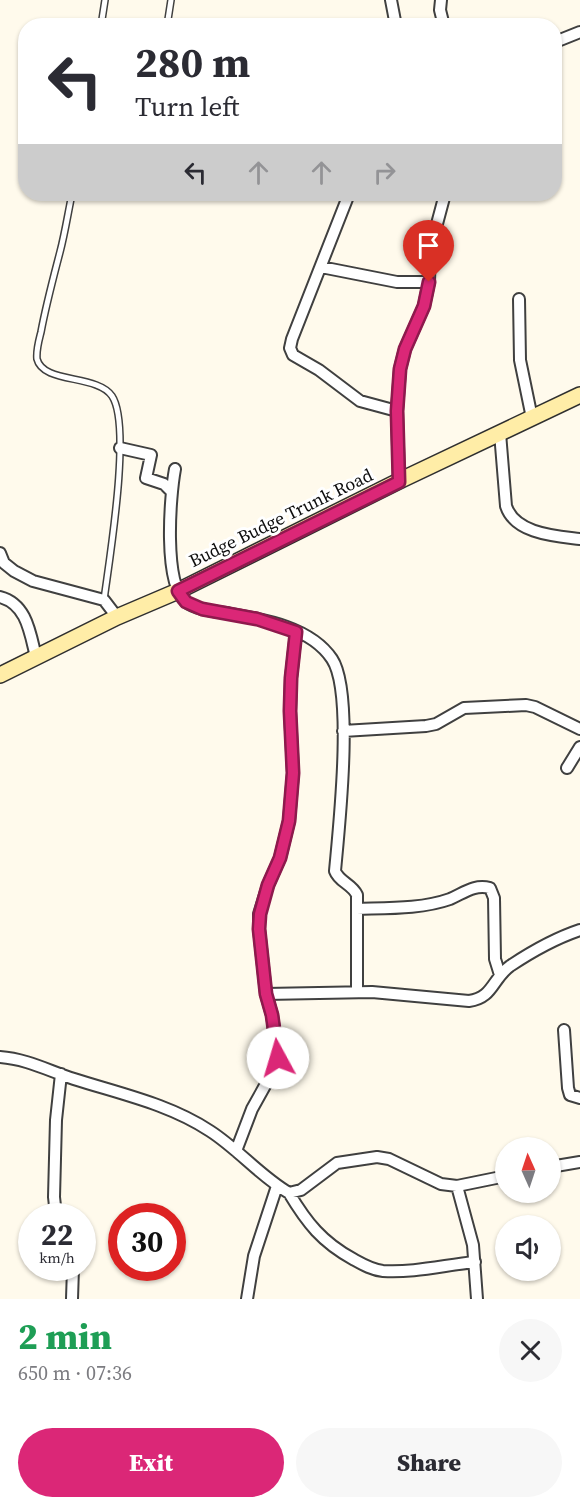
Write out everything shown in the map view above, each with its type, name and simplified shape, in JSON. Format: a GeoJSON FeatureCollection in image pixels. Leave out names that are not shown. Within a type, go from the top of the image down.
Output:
{"type":"FeatureCollection","features":[{"type":"Feature","properties":{"kind":"main road","name":"Budge Budge Trunk Road"},"geometry":{"type":"LineString","coordinates":[[0,675],[580,396]]}},
{"type":"Feature","properties":{"kind":"street"},"geometry":{"type":"LineString","coordinates":[[391,0],[394,18]]}},
{"type":"Feature","properties":{"kind":"street"},"geometry":{"type":"LineString","coordinates":[[441,0],[442,18]]}},
{"type":"Feature","properties":{"kind":"street"},"geometry":{"type":"LineString","coordinates":[[562,39],[580,32]]}},
{"type":"Feature","properties":{"kind":"street"},"geometry":{"type":"LineString","coordinates":[[346,201],[290,348],[293,355],[319,370],[360,401],[397,411]]}},
{"type":"Feature","properties":{"kind":"street"},"geometry":{"type":"LineString","coordinates":[[399,482],[397,411],[400,369],[405,349],[424,306],[429,282],[429,250],[443,201]]}},
{"type":"Feature","properties":{"kind":"street"},"geometry":{"type":"LineString","coordinates":[[321,267],[397,282],[429,282]]}},
{"type":"Feature","properties":{"kind":"street"},"geometry":{"type":"LineString","coordinates":[[519,299],[520,360],[532,418]]}},
{"type":"Feature","properties":{"kind":"street"},"geometry":{"type":"LineString","coordinates":[[500,434],[508,513],[514,520],[540,533],[580,539]]}},
{"type":"Feature","properties":{"kind":"street"},"geometry":{"type":"LineString","coordinates":[[120,447],[151,455],[146,478],[164,484],[172,492]]}},
{"type":"Feature","properties":{"kind":"street"},"geometry":{"type":"LineString","coordinates":[[176,469],[172,492],[171,555],[178,591],[186,602],[202,609],[257,619],[310,638],[331,658],[340,675],[344,715],[335,871],[337,877],[355,890],[357,992]]}},
{"type":"Feature","properties":{"kind":"street"},"geometry":{"type":"LineString","coordinates":[[0,553],[4,563],[14,571],[33,581],[104,600],[117,617]]}},
{"type":"Feature","properties":{"kind":"street"},"geometry":{"type":"LineString","coordinates":[[0,597],[8,599],[23,613],[36,657]]}},
{"type":"Feature","properties":{"kind":"street"},"geometry":{"type":"LineString","coordinates":[[236,1151],[252,1109],[278,1058],[272,1015],[266,994],[259,929],[260,914],[268,885],[280,858],[289,821],[293,773],[291,678],[296,632]]}},
{"type":"Feature","properties":{"kind":"street"},"geometry":{"type":"LineString","coordinates":[[343,731],[426,726],[436,724],[464,708],[526,705],[535,707],[580,729]]}},
{"type":"Feature","properties":{"kind":"street"},"geometry":{"type":"LineString","coordinates":[[567,768],[580,747]]}},
{"type":"Feature","properties":{"kind":"street"},"geometry":{"type":"LineString","coordinates":[[357,909],[417,906],[450,899],[473,888],[490,888],[494,898],[495,959],[500,975]]}},
{"type":"Feature","properties":{"kind":"street"},"geometry":{"type":"LineString","coordinates":[[266,994],[357,992],[392,993],[469,1001],[479,999],[486,995],[500,975],[509,967],[543,947],[580,930]]}},
{"type":"Feature","properties":{"kind":"street"},"geometry":{"type":"LineString","coordinates":[[564,1030],[568,1088],[570,1095],[580,1098]]}},
{"type":"Feature","properties":{"kind":"street"},"geometry":{"type":"LineString","coordinates":[[0,1057],[24,1060],[60,1074],[158,1104],[210,1131],[277,1186],[289,1193],[317,1234],[333,1248],[366,1267],[380,1271],[397,1271],[475,1262]]}},
{"type":"Feature","properties":{"kind":"street"},"geometry":{"type":"LineString","coordinates":[[55,1203],[56,1120],[60,1074]]}},
{"type":"Feature","properties":{"kind":"street"},"geometry":{"type":"LineString","coordinates":[[289,1193],[301,1190],[337,1163],[377,1157],[389,1159],[441,1184],[457,1186],[495,1178]]}},
{"type":"Feature","properties":{"kind":"street"},"geometry":{"type":"LineString","coordinates":[[561,1165],[580,1161]]}},
{"type":"Feature","properties":{"kind":"street"},"geometry":{"type":"LineString","coordinates":[[247,1299],[254,1256],[277,1186]]}},
{"type":"Feature","properties":{"kind":"street"},"geometry":{"type":"LineString","coordinates":[[457,1186],[467,1220],[475,1262],[477,1299]]}},
{"type":"Feature","properties":{"kind":"street"},"geometry":{"type":"LineString","coordinates":[[72,1299],[73,1281]]}},
{"type":"Feature","properties":{"kind":"lane"},"geometry":{"type":"LineString","coordinates":[[102,18],[105,0]]}},
{"type":"Feature","properties":{"kind":"lane"},"geometry":{"type":"LineString","coordinates":[[168,18],[171,0]]}},
{"type":"Feature","properties":{"kind":"lane"},"geometry":{"type":"LineString","coordinates":[[71,201],[46,303],[37,348],[38,360],[41,367],[51,374],[96,385],[106,390],[116,405],[120,447],[117,498],[104,600]]}},
{"type":"Feature","properties":{"kind":"route"},"geometry":{"type":"LineString","coordinates":[[278,1058],[262,969],[259,929],[260,914],[268,885],[280,858],[289,821],[293,773],[291,678],[296,632],[257,619],[202,609],[186,602],[178,591],[399,482],[397,411],[400,369],[405,349],[424,306],[429,282]]}}]}
